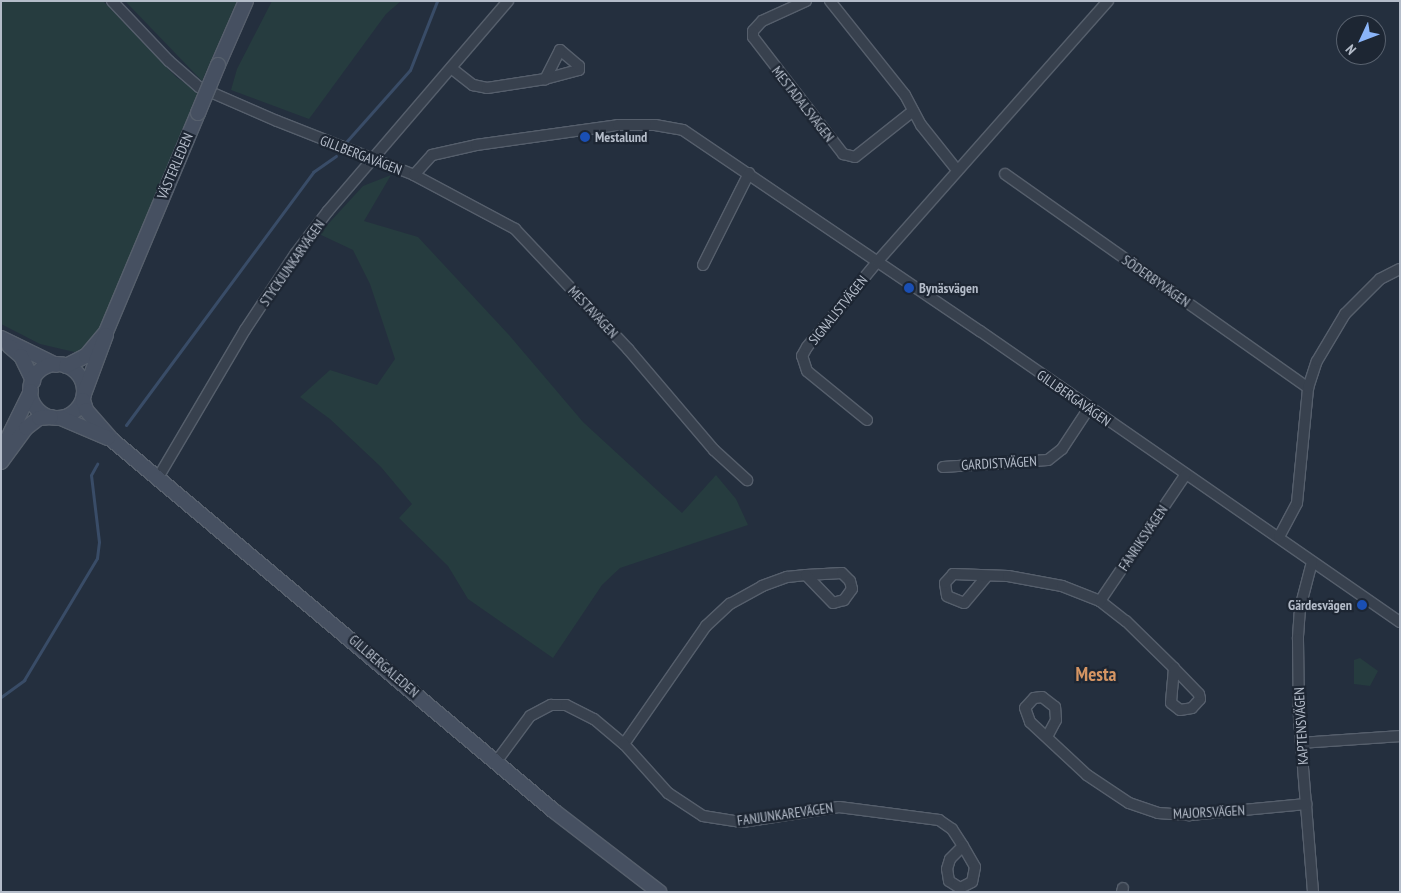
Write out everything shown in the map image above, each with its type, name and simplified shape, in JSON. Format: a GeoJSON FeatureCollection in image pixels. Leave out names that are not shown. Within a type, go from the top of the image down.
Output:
{"type":"FeatureCollection","features":[{"type":"Feature","properties":{"kind":"main road","name":"VÄSTERLEDEN"},"geometry":{"type":"LineString","coordinates":[[61,365],[83,358],[106,332],[246,1]]}},
{"type":"Feature","properties":{"kind":"main road","name":"VÄSTERLEDEN"},"geometry":{"type":"LineString","coordinates":[[83,397],[106,342],[106,332]]}},
{"type":"Feature","properties":{"kind":"main road"},"geometry":{"type":"LineString","coordinates":[[1,338],[61,365],[81,379],[83,397],[74,412],[56,417],[39,418],[26,428],[1,462]]}},
{"type":"Feature","properties":{"kind":"main road"},"geometry":{"type":"LineString","coordinates":[[1,338],[20,356],[32,386],[35,405],[56,417]]}},
{"type":"Feature","properties":{"kind":"main road"},"geometry":{"type":"LineString","coordinates":[[1,452],[32,386],[42,370],[61,365]]}},
{"type":"Feature","properties":{"kind":"main road","name":"GILLBERGALEDEN"},"geometry":{"type":"LineString","coordinates":[[83,397],[86,410],[111,439],[159,476],[496,762],[659,892]]}},
{"type":"Feature","properties":{"kind":"main road","name":"GILLBERGALEDEN"},"geometry":{"type":"LineString","coordinates":[[56,417],[111,439]]}},
{"type":"Feature","properties":{"kind":"street","name":"GILLBERGAVÄGEN"},"geometry":{"type":"LineString","coordinates":[[112,1],[169,61],[199,86],[372,161],[414,175],[426,160],[441,151],[638,124],[683,130],[749,173],[1400,622]]}},
{"type":"Feature","properties":{"kind":"street","name":"STYCKJUNKARVÄGEN"},"geometry":{"type":"LineString","coordinates":[[159,476],[268,294],[328,211],[508,1]]}},
{"type":"Feature","properties":{"kind":"street","name":"MESTADALSVÄGEN"},"geometry":{"type":"LineString","coordinates":[[806,1],[762,21],[753,31],[753,37],[844,154],[855,157],[913,111]]}},
{"type":"Feature","properties":{"kind":"street"},"geometry":{"type":"LineString","coordinates":[[830,1],[905,96],[932,141],[957,170]]}},
{"type":"Feature","properties":{"kind":"street"},"geometry":{"type":"LineString","coordinates":[[877,262],[1108,1]]}},
{"type":"Feature","properties":{"kind":"street"},"geometry":{"type":"LineString","coordinates":[[450,68],[480,88],[545,79]]}},
{"type":"Feature","properties":{"kind":"street"},"geometry":{"type":"LineString","coordinates":[[703,265],[749,173]]}},
{"type":"Feature","properties":{"kind":"street","name":"SÖDERBYVÄGEN"},"geometry":{"type":"LineString","coordinates":[[1005,174],[1308,388]]}},
{"type":"Feature","properties":{"kind":"street","name":"MESTAVÄGEN"},"geometry":{"type":"LineString","coordinates":[[414,175],[515,229],[628,349],[714,450],[747,480]]}},
{"type":"Feature","properties":{"kind":"street","name":"SIGNALISTVÄGEN"},"geometry":{"type":"LineString","coordinates":[[867,420],[806,371],[802,356],[877,262]]}},
{"type":"Feature","properties":{"kind":"street"},"geometry":{"type":"LineString","coordinates":[[1278,537],[1296,503],[1299,490],[1308,388],[1326,343],[1345,314],[1380,280],[1400,269]]}},
{"type":"Feature","properties":{"kind":"street","name":"GARDISTVÄGEN"},"geometry":{"type":"LineString","coordinates":[[943,467],[1048,460],[1062,449],[1088,408]]}},
{"type":"Feature","properties":{"kind":"street","name":"FÄNRIKSVÄGEN"},"geometry":{"type":"LineString","coordinates":[[1100,601],[1186,474]]}},
{"type":"Feature","properties":{"kind":"street","name":"KAPTENSVÄGEN"},"geometry":{"type":"LineString","coordinates":[[1312,562],[1303,589],[1298,639],[1301,743],[1313,892]]}},
{"type":"Feature","properties":{"kind":"street"},"geometry":{"type":"LineString","coordinates":[[624,744],[718,614],[762,586],[787,577],[806,575]]}},
{"type":"Feature","properties":{"kind":"street"},"geometry":{"type":"LineString","coordinates":[[987,576],[1038,580],[1100,601],[1174,668]]}},
{"type":"Feature","properties":{"kind":"street","name":"FANJUNKAREVÄGEN"},"geometry":{"type":"LineString","coordinates":[[496,762],[530,716],[551,705],[566,705],[579,709],[624,744],[679,802],[690,810],[718,820],[742,822],[840,807],[861,808],[939,820],[952,829],[963,846]]}},
{"type":"Feature","properties":{"kind":"street"},"geometry":{"type":"LineString","coordinates":[[1301,743],[1400,736]]}},
{"type":"Feature","properties":{"kind":"street","name":"MAJORSVÄGEN"},"geometry":{"type":"LineString","coordinates":[[1047,738],[1103,787],[1130,803],[1158,813],[1190,815],[1306,804]]}},
{"type":"Feature","properties":{"kind":"green space"},"geometry":{"type":"Polygon","coordinates":[[[1,1],[103,1],[176,77],[198,92],[100,328],[83,354],[40,344],[1,324],[1,1]]]}},
{"type":"Feature","properties":{"kind":"green space"},"geometry":{"type":"Polygon","coordinates":[[[125,1],[237,1],[202,81],[125,1]]]}},
{"type":"Feature","properties":{"kind":"green space"},"geometry":{"type":"Polygon","coordinates":[[[272,1],[401,1],[386,14],[309,119],[231,90],[237,69],[272,1]]]}},
{"type":"Feature","properties":{"kind":"green space"},"geometry":{"type":"Polygon","coordinates":[[[391,175],[364,221],[418,237],[509,335],[583,422],[682,513],[716,475],[736,499],[748,525],[620,568],[602,585],[553,658],[468,599],[448,566],[399,518],[412,504],[381,467],[330,419],[300,397],[330,370],[377,385],[395,359],[370,284],[353,250],[319,234],[363,186],[391,175]]]}},
{"type":"Feature","properties":{"kind":"green space"},"geometry":{"type":"Polygon","coordinates":[[[1360,658],[1378,671],[1370,686],[1354,684],[1354,660],[1360,658]]]}},
{"type":"Feature","properties":{"kind":"waterway"},"geometry":{"type":"LineString","coordinates":[[346,142],[410,70],[437,1]]}},
{"type":"Feature","properties":{"kind":"waterway"},"geometry":{"type":"LineString","coordinates":[[126,425],[313,172],[336,156]]}},
{"type":"Feature","properties":{"kind":"waterway"},"geometry":{"type":"LineString","coordinates":[[1,697],[24,680],[97,558],[99,542],[91,475],[97,464]]}},
{"type":"Feature","properties":{"kind":"place","name":"Mestalund"},"geometry":{"type":"Point","coordinates":[585,137]}},
{"type":"Feature","properties":{"kind":"place","name":"Bynäsvägen"},"geometry":{"type":"Point","coordinates":[909,288]}},
{"type":"Feature","properties":{"kind":"place","name":"Gärdesvägen"},"geometry":{"type":"Point","coordinates":[1362,605]}},
{"type":"Feature","properties":{"kind":"district","name":"Mesta"},"geometry":{"type":"Point","coordinates":[1096,675]}}]}
